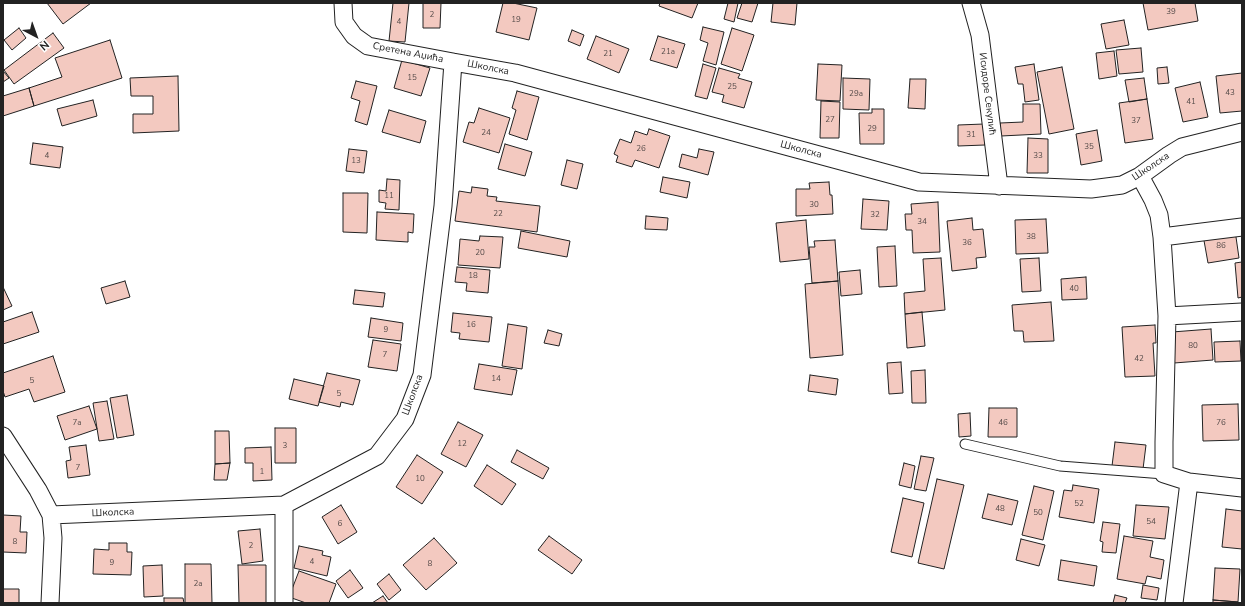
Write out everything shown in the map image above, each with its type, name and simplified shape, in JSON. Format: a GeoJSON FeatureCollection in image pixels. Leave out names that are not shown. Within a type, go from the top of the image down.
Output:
{"type":"FeatureCollection","features":[{"type":"Feature","properties":{"kind":"street","name":"Сретена Аџића"},"geometry":{"type":"LineString","coordinates":[[343,3],[344,22],[354,36],[368,46],[453,62]]}},
{"type":"Feature","properties":{"kind":"street","name":"Исидоре Секулић"},"geometry":{"type":"LineString","coordinates":[[971,3],[980,35],[999,186]]}},
{"type":"Feature","properties":{"kind":"street","name":"Школска"},"geometry":{"type":"LineString","coordinates":[[51,515],[284,505],[377,456],[404,419],[422,375],[443,206],[453,62],[515,74],[919,182],[1091,189],[1122,185],[1140,176],[1182,147],[1242,132]]}},
{"type":"Feature","properties":{"kind":"street"},"geometry":{"type":"LineString","coordinates":[[1140,176],[1159,215],[1162,237],[1167,316],[1164,474],[1188,482],[1242,488]]}},
{"type":"Feature","properties":{"kind":"street"},"geometry":{"type":"LineString","coordinates":[[1162,237],[1242,227]]}},
{"type":"Feature","properties":{"kind":"street"},"geometry":{"type":"LineString","coordinates":[[1167,316],[1242,312]]}},
{"type":"Feature","properties":{"kind":"street"},"geometry":{"type":"LineString","coordinates":[[3,436],[38,490],[51,515],[53,538],[50,603]]}},
{"type":"Feature","properties":{"kind":"street"},"geometry":{"type":"LineString","coordinates":[[1174,603],[1188,482]]}},
{"type":"Feature","properties":{"kind":"street"},"geometry":{"type":"LineString","coordinates":[[284,505],[284,603]]}},
{"type":"Feature","properties":{"kind":"lane"},"geometry":{"type":"LineString","coordinates":[[966,444],[1060,466],[1164,474]]}},
{"type":"Feature","properties":{"kind":"building"},"geometry":{"type":"Polygon","coordinates":[[[47,3],[91,3],[63,24],[47,3]]]}},
{"type":"Feature","properties":{"kind":"building"},"geometry":{"type":"Polygon","coordinates":[[[393,3],[409,3],[405,42],[389,41],[393,3]]]}},
{"type":"Feature","properties":{"kind":"building"},"geometry":{"type":"Polygon","coordinates":[[[423,3],[441,3],[440,28],[423,28],[423,3]]]}},
{"type":"Feature","properties":{"kind":"building"},"geometry":{"type":"Polygon","coordinates":[[[503,3],[513,3],[537,8],[529,40],[496,32],[503,3]]]}},
{"type":"Feature","properties":{"kind":"building"},"geometry":{"type":"Polygon","coordinates":[[[660,3],[698,3],[692,18],[659,6],[660,3]]]}},
{"type":"Feature","properties":{"kind":"building"},"geometry":{"type":"Polygon","coordinates":[[[728,3],[738,3],[734,22],[724,19],[728,3]]]}},
{"type":"Feature","properties":{"kind":"building"},"geometry":{"type":"Polygon","coordinates":[[[742,3],[758,3],[752,22],[737,18],[742,3]]]}},
{"type":"Feature","properties":{"kind":"building"},"geometry":{"type":"Polygon","coordinates":[[[773,3],[797,3],[795,25],[771,22],[773,3]]]}},
{"type":"Feature","properties":{"kind":"building"},"geometry":{"type":"Polygon","coordinates":[[[1143,3],[1195,3],[1198,21],[1148,30],[1143,3]]]}},
{"type":"Feature","properties":{"kind":"building"},"geometry":{"type":"Polygon","coordinates":[[[1124,20],[1129,45],[1106,49],[1101,24],[1124,20]]]}},
{"type":"Feature","properties":{"kind":"building"},"geometry":{"type":"Polygon","coordinates":[[[703,27],[724,32],[716,65],[703,61],[708,43],[700,40],[703,27]]]}},
{"type":"Feature","properties":{"kind":"building"},"geometry":{"type":"Polygon","coordinates":[[[19,28],[26,38],[12,50],[4,40],[19,28]]]}},
{"type":"Feature","properties":{"kind":"building"},"geometry":{"type":"Polygon","coordinates":[[[732,28],[754,35],[742,71],[721,64],[732,28]]]}},
{"type":"Feature","properties":{"kind":"building"},"geometry":{"type":"Polygon","coordinates":[[[572,30],[584,35],[580,46],[568,41],[572,30]]]}},
{"type":"Feature","properties":{"kind":"building"},"geometry":{"type":"Polygon","coordinates":[[[53,33],[64,48],[14,84],[4,70],[53,33]]]}},
{"type":"Feature","properties":{"kind":"building"},"geometry":{"type":"Polygon","coordinates":[[[596,36],[629,49],[619,73],[587,59],[596,36]]]}},
{"type":"Feature","properties":{"kind":"building"},"geometry":{"type":"Polygon","coordinates":[[[658,36],[685,44],[677,68],[650,60],[658,36]]]}},
{"type":"Feature","properties":{"kind":"building"},"geometry":{"type":"Polygon","coordinates":[[[110,40],[122,78],[34,106],[29,88],[62,77],[55,58],[110,40]]]}},
{"type":"Feature","properties":{"kind":"building"},"geometry":{"type":"Polygon","coordinates":[[[1141,48],[1143,72],[1119,74],[1116,50],[1141,48]]]}},
{"type":"Feature","properties":{"kind":"building"},"geometry":{"type":"Polygon","coordinates":[[[1114,51],[1117,76],[1099,79],[1096,53],[1114,51]]]}},
{"type":"Feature","properties":{"kind":"building"},"geometry":{"type":"Polygon","coordinates":[[[402,60],[430,68],[421,96],[394,88],[402,60]]]}},
{"type":"Feature","properties":{"kind":"building"},"geometry":{"type":"Polygon","coordinates":[[[703,64],[716,68],[707,99],[695,96],[703,64]]]}},
{"type":"Feature","properties":{"kind":"building"},"geometry":{"type":"Polygon","coordinates":[[[818,64],[842,65],[840,101],[816,100],[818,64]]]}},
{"type":"Feature","properties":{"kind":"building"},"geometry":{"type":"Polygon","coordinates":[[[1034,64],[1039,100],[1025,102],[1023,84],[1018,84],[1015,67],[1034,64]]]}},
{"type":"Feature","properties":{"kind":"building"},"geometry":{"type":"Polygon","coordinates":[[[1062,67],[1074,129],[1049,134],[1037,72],[1062,67]]]}},
{"type":"Feature","properties":{"kind":"building"},"geometry":{"type":"Polygon","coordinates":[[[1167,67],[1169,83],[1158,84],[1157,68],[1167,67]]]}},
{"type":"Feature","properties":{"kind":"building"},"geometry":{"type":"Polygon","coordinates":[[[719,68],[740,74],[738,78],[752,82],[744,108],[722,102],[724,95],[712,92],[719,68]]]}},
{"type":"Feature","properties":{"kind":"building"},"geometry":{"type":"Polygon","coordinates":[[[3,71],[9,78],[3,82],[3,71]]]}},
{"type":"Feature","properties":{"kind":"building"},"geometry":{"type":"Polygon","coordinates":[[[1242,73],[1242,111],[1220,113],[1216,76],[1242,73]]]}},
{"type":"Feature","properties":{"kind":"building"},"geometry":{"type":"Polygon","coordinates":[[[178,76],[179,131],[133,133],[133,114],[153,114],[153,96],[131,96],[130,78],[178,76]]]}},
{"type":"Feature","properties":{"kind":"building"},"geometry":{"type":"Polygon","coordinates":[[[843,78],[870,79],[869,110],[843,109],[843,78]]]}},
{"type":"Feature","properties":{"kind":"building"},"geometry":{"type":"Polygon","coordinates":[[[1144,78],[1147,99],[1129,102],[1125,80],[1144,78]]]}},
{"type":"Feature","properties":{"kind":"building"},"geometry":{"type":"Polygon","coordinates":[[[910,79],[926,79],[925,109],[908,108],[910,79]]]}},
{"type":"Feature","properties":{"kind":"building"},"geometry":{"type":"Polygon","coordinates":[[[356,81],[377,86],[367,125],[355,121],[360,101],[351,98],[356,81]]]}},
{"type":"Feature","properties":{"kind":"building"},"geometry":{"type":"Polygon","coordinates":[[[1200,82],[1208,117],[1183,122],[1175,88],[1200,82]]]}},
{"type":"Feature","properties":{"kind":"building"},"geometry":{"type":"Polygon","coordinates":[[[29,88],[34,106],[3,116],[3,96],[29,88]]]}},
{"type":"Feature","properties":{"kind":"building"},"geometry":{"type":"Polygon","coordinates":[[[517,91],[539,97],[527,140],[509,134],[516,110],[512,108],[517,91]]]}},
{"type":"Feature","properties":{"kind":"building"},"geometry":{"type":"Polygon","coordinates":[[[1147,99],[1153,139],[1125,143],[1119,103],[1147,99]]]}},
{"type":"Feature","properties":{"kind":"building"},"geometry":{"type":"Polygon","coordinates":[[[93,100],[97,116],[62,126],[57,109],[93,100]]]}},
{"type":"Feature","properties":{"kind":"building"},"geometry":{"type":"Polygon","coordinates":[[[821,101],[840,102],[839,138],[820,138],[821,101]]]}},
{"type":"Feature","properties":{"kind":"building"},"geometry":{"type":"Polygon","coordinates":[[[1023,104],[1040,104],[1041,134],[1001,136],[1000,123],[1023,122],[1023,104]]]}},
{"type":"Feature","properties":{"kind":"building"},"geometry":{"type":"Polygon","coordinates":[[[479,108],[510,118],[499,153],[463,142],[469,122],[474,123],[479,108]]]}},
{"type":"Feature","properties":{"kind":"building"},"geometry":{"type":"Polygon","coordinates":[[[872,109],[884,109],[884,144],[860,144],[859,113],[872,113],[872,109]]]}},
{"type":"Feature","properties":{"kind":"building"},"geometry":{"type":"Polygon","coordinates":[[[389,110],[426,121],[420,143],[382,132],[389,110]]]}},
{"type":"Feature","properties":{"kind":"building"},"geometry":{"type":"Polygon","coordinates":[[[984,124],[985,145],[958,146],[958,125],[984,124]]]}},
{"type":"Feature","properties":{"kind":"building"},"geometry":{"type":"Polygon","coordinates":[[[649,129],[670,136],[659,168],[635,160],[632,167],[616,162],[618,156],[614,154],[620,139],[631,143],[635,131],[647,135],[649,129]]]}},
{"type":"Feature","properties":{"kind":"building"},"geometry":{"type":"Polygon","coordinates":[[[1097,130],[1102,161],[1081,165],[1076,134],[1097,130]]]}},
{"type":"Feature","properties":{"kind":"building"},"geometry":{"type":"Polygon","coordinates":[[[1028,138],[1048,139],[1048,173],[1027,173],[1028,138]]]}},
{"type":"Feature","properties":{"kind":"building"},"geometry":{"type":"Polygon","coordinates":[[[33,143],[63,147],[60,168],[30,164],[33,143]]]}},
{"type":"Feature","properties":{"kind":"building"},"geometry":{"type":"Polygon","coordinates":[[[505,144],[532,152],[525,176],[498,169],[505,144]]]}},
{"type":"Feature","properties":{"kind":"building"},"geometry":{"type":"Polygon","coordinates":[[[349,149],[367,151],[364,173],[346,171],[349,149]]]}},
{"type":"Feature","properties":{"kind":"building"},"geometry":{"type":"Polygon","coordinates":[[[699,149],[714,152],[708,175],[679,167],[682,154],[697,158],[699,149]]]}},
{"type":"Feature","properties":{"kind":"building"},"geometry":{"type":"Polygon","coordinates":[[[567,160],[583,164],[577,189],[561,185],[567,160]]]}},
{"type":"Feature","properties":{"kind":"building"},"geometry":{"type":"Polygon","coordinates":[[[663,177],[690,182],[687,198],[660,192],[663,177]]]}},
{"type":"Feature","properties":{"kind":"building"},"geometry":{"type":"Polygon","coordinates":[[[387,179],[400,180],[399,210],[385,209],[386,203],[379,202],[379,190],[386,191],[387,179]]]}},
{"type":"Feature","properties":{"kind":"building"},"geometry":{"type":"Polygon","coordinates":[[[829,182],[830,195],[832,195],[833,214],[796,216],[796,189],[810,189],[809,183],[829,182]]]}},
{"type":"Feature","properties":{"kind":"building"},"geometry":{"type":"Polygon","coordinates":[[[472,187],[488,189],[487,196],[497,197],[496,201],[540,206],[537,232],[455,221],[459,191],[471,193],[472,187]]]}},
{"type":"Feature","properties":{"kind":"building"},"geometry":{"type":"Polygon","coordinates":[[[343,193],[368,193],[367,233],[343,232],[343,193]]]}},
{"type":"Feature","properties":{"kind":"building"},"geometry":{"type":"Polygon","coordinates":[[[863,199],[889,201],[887,230],[861,229],[863,199]]]}},
{"type":"Feature","properties":{"kind":"building"},"geometry":{"type":"Polygon","coordinates":[[[938,202],[940,252],[913,253],[912,230],[906,230],[905,214],[912,214],[911,204],[938,202]]]}},
{"type":"Feature","properties":{"kind":"building"},"geometry":{"type":"Polygon","coordinates":[[[377,212],[414,214],[413,233],[408,232],[408,242],[376,240],[377,212]]]}},
{"type":"Feature","properties":{"kind":"building"},"geometry":{"type":"Polygon","coordinates":[[[646,216],[668,218],[667,230],[645,229],[646,216]]]}},
{"type":"Feature","properties":{"kind":"building"},"geometry":{"type":"Polygon","coordinates":[[[972,218],[973,230],[983,229],[986,257],[976,258],[977,268],[952,271],[947,221],[972,218]]]}},
{"type":"Feature","properties":{"kind":"building"},"geometry":{"type":"Polygon","coordinates":[[[1046,219],[1048,253],[1016,254],[1015,220],[1046,219]]]}},
{"type":"Feature","properties":{"kind":"building"},"geometry":{"type":"Polygon","coordinates":[[[806,220],[809,259],[780,262],[776,223],[806,220]]]}},
{"type":"Feature","properties":{"kind":"building"},"geometry":{"type":"Polygon","coordinates":[[[1235,230],[1239,258],[1208,263],[1203,235],[1235,230]]]}},
{"type":"Feature","properties":{"kind":"building"},"geometry":{"type":"Polygon","coordinates":[[[521,231],[570,241],[567,257],[518,248],[521,231]]]}},
{"type":"Feature","properties":{"kind":"building"},"geometry":{"type":"Polygon","coordinates":[[[480,236],[503,237],[500,268],[458,265],[460,239],[479,241],[480,236]]]}},
{"type":"Feature","properties":{"kind":"building"},"geometry":{"type":"Polygon","coordinates":[[[835,240],[838,281],[812,283],[809,247],[815,247],[814,241],[835,240]]]}},
{"type":"Feature","properties":{"kind":"building"},"geometry":{"type":"Polygon","coordinates":[[[895,246],[897,286],[879,287],[877,247],[895,246]]]}},
{"type":"Feature","properties":{"kind":"building"},"geometry":{"type":"Polygon","coordinates":[[[941,258],[945,310],[905,314],[904,293],[925,291],[923,259],[941,258]]]}},
{"type":"Feature","properties":{"kind":"building"},"geometry":{"type":"Polygon","coordinates":[[[1039,258],[1041,291],[1022,292],[1020,259],[1039,258]]]}},
{"type":"Feature","properties":{"kind":"building"},"geometry":{"type":"Polygon","coordinates":[[[1242,262],[1242,297],[1238,298],[1235,263],[1242,262]]]}},
{"type":"Feature","properties":{"kind":"building"},"geometry":{"type":"Polygon","coordinates":[[[457,267],[490,270],[488,293],[466,291],[467,283],[455,282],[457,267]]]}},
{"type":"Feature","properties":{"kind":"building"},"geometry":{"type":"Polygon","coordinates":[[[860,270],[862,294],[841,296],[839,272],[860,270]]]}},
{"type":"Feature","properties":{"kind":"building"},"geometry":{"type":"Polygon","coordinates":[[[1086,277],[1087,299],[1062,300],[1061,279],[1086,277]]]}},
{"type":"Feature","properties":{"kind":"building"},"geometry":{"type":"Polygon","coordinates":[[[125,281],[130,297],[106,304],[101,288],[125,281]]]}},
{"type":"Feature","properties":{"kind":"building"},"geometry":{"type":"Polygon","coordinates":[[[838,281],[843,355],[810,358],[805,284],[838,281]]]}},
{"type":"Feature","properties":{"kind":"building"},"geometry":{"type":"Polygon","coordinates":[[[3,287],[12,306],[3,310],[3,287]]]}},
{"type":"Feature","properties":{"kind":"building"},"geometry":{"type":"Polygon","coordinates":[[[355,290],[385,293],[383,307],[353,304],[355,290]]]}},
{"type":"Feature","properties":{"kind":"building"},"geometry":{"type":"Polygon","coordinates":[[[1051,302],[1054,341],[1024,342],[1023,331],[1014,331],[1012,305],[1051,302]]]}},
{"type":"Feature","properties":{"kind":"building"},"geometry":{"type":"Polygon","coordinates":[[[32,312],[39,332],[3,344],[3,322],[32,312]]]}},
{"type":"Feature","properties":{"kind":"building"},"geometry":{"type":"Polygon","coordinates":[[[922,312],[925,346],[907,348],[905,314],[922,312]]]}},
{"type":"Feature","properties":{"kind":"building"},"geometry":{"type":"Polygon","coordinates":[[[453,313],[492,317],[489,342],[459,339],[460,333],[451,332],[453,313]]]}},
{"type":"Feature","properties":{"kind":"building"},"geometry":{"type":"Polygon","coordinates":[[[371,318],[403,323],[401,341],[368,337],[371,318]]]}},
{"type":"Feature","properties":{"kind":"building"},"geometry":{"type":"Polygon","coordinates":[[[508,324],[527,327],[522,369],[502,366],[508,324]]]}},
{"type":"Feature","properties":{"kind":"building"},"geometry":{"type":"Polygon","coordinates":[[[1155,325],[1156,343],[1153,343],[1155,376],[1125,377],[1122,327],[1155,325]]]}},
{"type":"Feature","properties":{"kind":"building"},"geometry":{"type":"Polygon","coordinates":[[[1211,329],[1213,360],[1174,363],[1172,332],[1211,329]]]}},
{"type":"Feature","properties":{"kind":"building"},"geometry":{"type":"Polygon","coordinates":[[[548,330],[562,334],[559,346],[544,343],[548,330]]]}},
{"type":"Feature","properties":{"kind":"building"},"geometry":{"type":"Polygon","coordinates":[[[373,340],[401,344],[397,371],[368,367],[373,340]]]}},
{"type":"Feature","properties":{"kind":"building"},"geometry":{"type":"Polygon","coordinates":[[[1240,341],[1241,361],[1215,362],[1214,342],[1240,341]]]}},
{"type":"Feature","properties":{"kind":"building"},"geometry":{"type":"Polygon","coordinates":[[[53,356],[65,392],[34,402],[29,389],[5,397],[3,391],[3,373],[53,356]]]}},
{"type":"Feature","properties":{"kind":"building"},"geometry":{"type":"Polygon","coordinates":[[[901,362],[903,393],[889,394],[887,363],[901,362]]]}},
{"type":"Feature","properties":{"kind":"building"},"geometry":{"type":"Polygon","coordinates":[[[479,364],[517,370],[512,395],[474,389],[479,364]]]}},
{"type":"Feature","properties":{"kind":"building"},"geometry":{"type":"Polygon","coordinates":[[[925,370],[926,403],[912,403],[911,371],[925,370]]]}},
{"type":"Feature","properties":{"kind":"building"},"geometry":{"type":"Polygon","coordinates":[[[327,373],[360,380],[353,405],[341,402],[340,407],[319,402],[327,373]]]}},
{"type":"Feature","properties":{"kind":"building"},"geometry":{"type":"Polygon","coordinates":[[[810,375],[838,379],[836,395],[808,391],[810,375]]]}},
{"type":"Feature","properties":{"kind":"building"},"geometry":{"type":"Polygon","coordinates":[[[294,379],[324,386],[318,406],[289,399],[294,379]]]}},
{"type":"Feature","properties":{"kind":"building"},"geometry":{"type":"Polygon","coordinates":[[[127,395],[134,435],[117,438],[110,398],[127,395]]]}},
{"type":"Feature","properties":{"kind":"building"},"geometry":{"type":"Polygon","coordinates":[[[107,401],[114,439],[99,441],[93,403],[107,401]]]}},
{"type":"Feature","properties":{"kind":"building"},"geometry":{"type":"Polygon","coordinates":[[[1238,404],[1239,440],[1203,441],[1202,405],[1238,404]]]}},
{"type":"Feature","properties":{"kind":"building"},"geometry":{"type":"Polygon","coordinates":[[[89,406],[97,429],[65,440],[57,416],[89,406]]]}},
{"type":"Feature","properties":{"kind":"building"},"geometry":{"type":"Polygon","coordinates":[[[989,408],[1017,408],[1017,437],[988,437],[989,408]]]}},
{"type":"Feature","properties":{"kind":"building"},"geometry":{"type":"Polygon","coordinates":[[[970,413],[971,436],[959,437],[958,414],[970,413]]]}},
{"type":"Feature","properties":{"kind":"building"},"geometry":{"type":"Polygon","coordinates":[[[458,422],[483,435],[466,467],[441,454],[458,422]]]}},
{"type":"Feature","properties":{"kind":"building"},"geometry":{"type":"Polygon","coordinates":[[[275,428],[296,428],[296,463],[275,463],[275,428]]]}},
{"type":"Feature","properties":{"kind":"building"},"geometry":{"type":"Polygon","coordinates":[[[215,431],[229,431],[230,463],[215,464],[215,431]]]}},
{"type":"Feature","properties":{"kind":"building"},"geometry":{"type":"Polygon","coordinates":[[[1115,442],[1146,445],[1143,469],[1112,466],[1115,442]]]}},
{"type":"Feature","properties":{"kind":"building"},"geometry":{"type":"Polygon","coordinates":[[[86,445],[90,475],[68,478],[66,461],[71,460],[69,447],[86,445]]]}},
{"type":"Feature","properties":{"kind":"building"},"geometry":{"type":"Polygon","coordinates":[[[271,447],[272,480],[253,481],[253,463],[245,463],[245,448],[271,447]]]}},
{"type":"Feature","properties":{"kind":"building"},"geometry":{"type":"Polygon","coordinates":[[[517,450],[549,468],[543,479],[511,462],[517,450]]]}},
{"type":"Feature","properties":{"kind":"building"},"geometry":{"type":"Polygon","coordinates":[[[417,455],[443,472],[422,504],[396,487],[417,455]]]}},
{"type":"Feature","properties":{"kind":"building"},"geometry":{"type":"Polygon","coordinates":[[[921,456],[934,458],[926,491],[914,489],[921,456]]]}},
{"type":"Feature","properties":{"kind":"building"},"geometry":{"type":"Polygon","coordinates":[[[230,463],[227,480],[214,480],[215,464],[230,463]]]}},
{"type":"Feature","properties":{"kind":"building"},"geometry":{"type":"Polygon","coordinates":[[[904,463],[915,466],[911,488],[899,485],[904,463]]]}},
{"type":"Feature","properties":{"kind":"building"},"geometry":{"type":"Polygon","coordinates":[[[487,465],[516,484],[502,505],[474,486],[487,465]]]}},
{"type":"Feature","properties":{"kind":"building"},"geometry":{"type":"Polygon","coordinates":[[[937,479],[964,485],[944,569],[918,563],[937,479]]]}},
{"type":"Feature","properties":{"kind":"building"},"geometry":{"type":"Polygon","coordinates":[[[1073,485],[1099,489],[1094,523],[1059,517],[1064,490],[1072,491],[1073,485]]]}},
{"type":"Feature","properties":{"kind":"building"},"geometry":{"type":"Polygon","coordinates":[[[1034,486],[1054,491],[1043,540],[1022,535],[1034,486]]]}},
{"type":"Feature","properties":{"kind":"building"},"geometry":{"type":"Polygon","coordinates":[[[988,494],[1018,501],[1012,525],[982,518],[988,494]]]}},
{"type":"Feature","properties":{"kind":"building"},"geometry":{"type":"Polygon","coordinates":[[[903,498],[924,503],[912,557],[891,552],[903,498]]]}},
{"type":"Feature","properties":{"kind":"building"},"geometry":{"type":"Polygon","coordinates":[[[341,505],[357,532],[338,544],[322,517],[341,505]]]}},
{"type":"Feature","properties":{"kind":"building"},"geometry":{"type":"Polygon","coordinates":[[[1136,505],[1169,507],[1165,539],[1133,536],[1136,505]]]}},
{"type":"Feature","properties":{"kind":"building"},"geometry":{"type":"Polygon","coordinates":[[[1226,509],[1242,511],[1242,549],[1222,547],[1226,509]]]}},
{"type":"Feature","properties":{"kind":"building"},"geometry":{"type":"Polygon","coordinates":[[[3,515],[21,516],[20,532],[27,532],[26,553],[3,552],[3,515]]]}},
{"type":"Feature","properties":{"kind":"building"},"geometry":{"type":"Polygon","coordinates":[[[1103,522],[1120,524],[1116,553],[1102,552],[1103,542],[1100,541],[1103,522]]]}},
{"type":"Feature","properties":{"kind":"building"},"geometry":{"type":"Polygon","coordinates":[[[260,529],[263,561],[242,564],[238,531],[260,529]]]}},
{"type":"Feature","properties":{"kind":"building"},"geometry":{"type":"Polygon","coordinates":[[[549,536],[582,560],[572,574],[538,550],[549,536]]]}},
{"type":"Feature","properties":{"kind":"building"},"geometry":{"type":"Polygon","coordinates":[[[1124,536],[1153,541],[1150,557],[1164,560],[1161,579],[1147,576],[1145,584],[1117,579],[1124,536]]]}},
{"type":"Feature","properties":{"kind":"building"},"geometry":{"type":"Polygon","coordinates":[[[434,538],[457,563],[426,590],[403,565],[434,538]]]}},
{"type":"Feature","properties":{"kind":"building"},"geometry":{"type":"Polygon","coordinates":[[[1021,539],[1045,545],[1039,566],[1016,560],[1021,539]]]}},
{"type":"Feature","properties":{"kind":"building"},"geometry":{"type":"Polygon","coordinates":[[[109,543],[127,543],[127,552],[132,552],[131,575],[93,574],[94,549],[109,550],[109,543]]]}},
{"type":"Feature","properties":{"kind":"building"},"geometry":{"type":"Polygon","coordinates":[[[299,546],[323,551],[322,555],[331,557],[327,576],[294,568],[299,546]]]}},
{"type":"Feature","properties":{"kind":"building"},"geometry":{"type":"Polygon","coordinates":[[[1061,560],[1097,566],[1094,586],[1058,580],[1061,560]]]}},
{"type":"Feature","properties":{"kind":"building"},"geometry":{"type":"Polygon","coordinates":[[[185,564],[211,564],[212,603],[185,603],[185,564]]]}},
{"type":"Feature","properties":{"kind":"building"},"geometry":{"type":"Polygon","coordinates":[[[162,565],[163,596],[144,597],[143,566],[162,565]]]}},
{"type":"Feature","properties":{"kind":"building"},"geometry":{"type":"Polygon","coordinates":[[[238,565],[266,565],[266,603],[239,603],[238,565]]]}},
{"type":"Feature","properties":{"kind":"building"},"geometry":{"type":"Polygon","coordinates":[[[1215,568],[1240,569],[1238,602],[1213,600],[1215,568]]]}},
{"type":"Feature","properties":{"kind":"building"},"geometry":{"type":"Polygon","coordinates":[[[350,570],[363,588],[348,598],[336,581],[350,570]]]}},
{"type":"Feature","properties":{"kind":"building"},"geometry":{"type":"Polygon","coordinates":[[[299,571],[336,584],[329,603],[306,603],[289,597],[299,571]]]}},
{"type":"Feature","properties":{"kind":"building"},"geometry":{"type":"Polygon","coordinates":[[[389,574],[401,590],[389,600],[377,584],[389,574]]]}},
{"type":"Feature","properties":{"kind":"building"},"geometry":{"type":"Polygon","coordinates":[[[1143,585],[1159,588],[1157,600],[1141,598],[1143,585]]]}},
{"type":"Feature","properties":{"kind":"building"},"geometry":{"type":"Polygon","coordinates":[[[3,589],[19,589],[19,603],[3,603],[3,589]]]}},
{"type":"Feature","properties":{"kind":"building"},"geometry":{"type":"Polygon","coordinates":[[[1115,595],[1127,598],[1125,603],[1113,603],[1115,595]]]}},
{"type":"Feature","properties":{"kind":"building"},"geometry":{"type":"Polygon","coordinates":[[[383,596],[388,603],[372,603],[383,596]]]}},
{"type":"Feature","properties":{"kind":"building"},"geometry":{"type":"Polygon","coordinates":[[[164,598],[183,598],[184,603],[164,603],[164,598]]]}},
{"type":"Feature","properties":{"kind":"building"},"geometry":{"type":"Polygon","coordinates":[[[1213,600],[1238,602],[1238,603],[1213,603],[1213,600]]]}}]}
